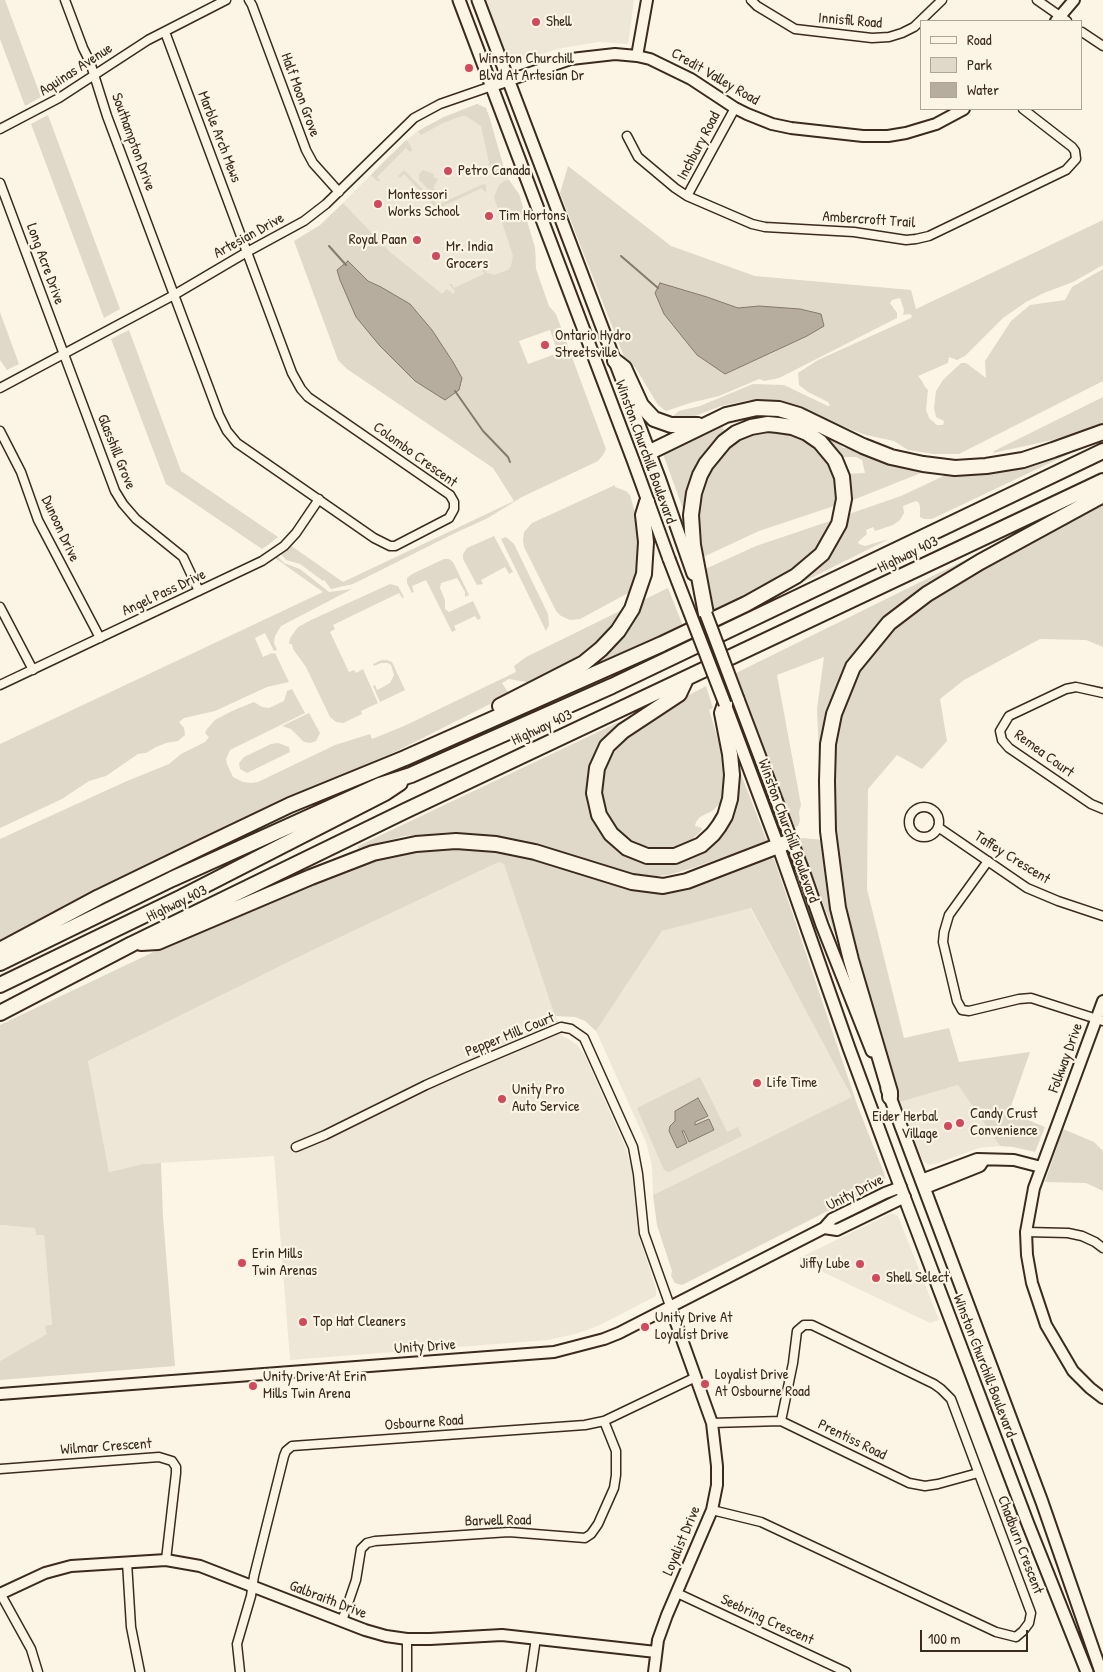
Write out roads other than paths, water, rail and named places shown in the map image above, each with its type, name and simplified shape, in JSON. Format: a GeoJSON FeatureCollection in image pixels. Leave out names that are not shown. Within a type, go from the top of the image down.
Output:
{"type":"FeatureCollection","features":[{"type":"Feature","properties":{"kind":"highway"},"geometry":{"type":"LineString","coordinates":[[615,361],[624,368],[641,405],[654,419],[671,425],[683,426],[690,424],[704,426]]}},
{"type":"Feature","properties":{"kind":"highway"},"geometry":{"type":"LineString","coordinates":[[650,452],[726,415],[757,408],[779,409],[808,419],[854,442],[891,457],[955,468],[986,466],[1023,460],[1103,432]]}},
{"type":"Feature","properties":{"kind":"highway"},"geometry":{"type":"LineString","coordinates":[[0,950],[99,897],[290,805],[405,758],[662,644],[746,604],[796,576],[822,554],[839,524],[844,499],[844,487],[835,460],[825,447],[807,433],[792,427],[768,424],[751,427],[736,433],[724,442],[714,453],[700,475],[694,493],[689,547],[706,614]]}},
{"type":"Feature","properties":{"kind":"highway","name":"Highway 403"},"geometry":{"type":"LineString","coordinates":[[0,963],[172,879],[380,785],[411,775],[612,686],[1103,451]]}},
{"type":"Feature","properties":{"kind":"highway","name":"Highway 403"},"geometry":{"type":"LineString","coordinates":[[0,1013],[132,944],[422,803],[686,680],[1103,481]]}},
{"type":"Feature","properties":{"kind":"highway"},"geometry":{"type":"LineString","coordinates":[[890,1097],[838,908],[828,831],[828,744],[834,714],[853,667],[888,623],[927,594],[973,566],[1103,495]]}},
{"type":"Feature","properties":{"kind":"highway"},"geometry":{"type":"LineString","coordinates":[[405,758],[442,734],[546,684],[584,662],[607,643],[626,620],[642,584],[646,547],[642,515],[647,502]]}},
{"type":"Feature","properties":{"kind":"highway"},"geometry":{"type":"LineString","coordinates":[[686,680],[679,694],[623,731],[612,741],[607,746],[597,768],[594,793],[599,814],[611,834],[627,848],[648,856],[674,856],[701,845],[719,826],[727,809],[732,784],[730,754],[722,714],[732,702]]}},
{"type":"Feature","properties":{"kind":"highway"},"geometry":{"type":"LineString","coordinates":[[0,985],[182,897],[376,798],[411,775]]}},
{"type":"Feature","properties":{"kind":"highway"},"geometry":{"type":"LineString","coordinates":[[132,944],[158,942],[320,873],[373,853],[416,844],[456,841],[496,844],[535,852],[632,882],[663,886],[687,880],[792,841]]}},
{"type":"Feature","properties":{"kind":"main road","name":"Winston Churchill Boulevard"},"geometry":{"type":"LineString","coordinates":[[459,0],[633,460],[668,559],[792,841],[822,925],[890,1097],[1042,1502],[1101,1672]]}},
{"type":"Feature","properties":{"kind":"main road","name":"Winston Churchill Boulevard"},"geometry":{"type":"LineString","coordinates":[[478,0],[650,452],[689,547]]}},
{"type":"Feature","properties":{"kind":"main road","name":"Winston Churchill Boulevard"},"geometry":{"type":"LineString","coordinates":[[706,614],[778,846],[849,1048],[1028,1524],[1087,1672]]}},
{"type":"Feature","properties":{"kind":"main road"},"geometry":{"type":"LineString","coordinates":[[903,1192],[923,1184]]}},
{"type":"Feature","properties":{"kind":"street","name":"Southampton Drive"},"geometry":{"type":"LineString","coordinates":[[64,0],[94,76],[107,116],[174,295]]}},
{"type":"Feature","properties":{"kind":"street"},"geometry":{"type":"LineString","coordinates":[[165,32],[226,0]]}},
{"type":"Feature","properties":{"kind":"street","name":"Half Moon Grove"},"geometry":{"type":"LineString","coordinates":[[249,0],[306,150],[313,163],[339,192]]}},
{"type":"Feature","properties":{"kind":"street"},"geometry":{"type":"LineString","coordinates":[[637,56],[647,0]]}},
{"type":"Feature","properties":{"kind":"street","name":"Innisfil Road"},"geometry":{"type":"LineString","coordinates":[[752,0],[757,6],[795,29],[872,38],[889,37],[902,34],[920,21]]}},
{"type":"Feature","properties":{"kind":"street","name":"Innisfil Road"},"geometry":{"type":"LineString","coordinates":[[921,20],[942,0]]}},
{"type":"Feature","properties":{"kind":"street"},"geometry":{"type":"LineString","coordinates":[[1037,0],[1061,20],[1074,0]]}},
{"type":"Feature","properties":{"kind":"street","name":"Aquinas Avenue"},"geometry":{"type":"LineString","coordinates":[[0,129],[48,105],[121,57],[165,32]]}},
{"type":"Feature","properties":{"kind":"street","name":"Marble Arch Mews"},"geometry":{"type":"LineString","coordinates":[[165,32],[247,252]]}},
{"type":"Feature","properties":{"kind":"street"},"geometry":{"type":"LineString","coordinates":[[1083,33],[1103,46]]}},
{"type":"Feature","properties":{"kind":"street","name":"Credit Valley Road"},"geometry":{"type":"LineString","coordinates":[[492,86],[557,63],[583,57],[615,54],[650,59],[676,71],[735,108],[758,119],[791,128],[888,136],[920,130],[962,110]]}},
{"type":"Feature","properties":{"kind":"street","name":"Artesian Drive"},"geometry":{"type":"LineString","coordinates":[[0,388],[174,295],[304,221],[339,192],[414,118],[440,104],[492,86]]}},
{"type":"Feature","properties":{"kind":"street","name":"Inchbury Road"},"geometry":{"type":"LineString","coordinates":[[687,196],[735,108]]}},
{"type":"Feature","properties":{"kind":"street","name":"Ambercroft Trail"},"geometry":{"type":"LineString","coordinates":[[627,136],[638,157],[674,188],[687,196],[752,224],[764,227],[854,232],[906,240],[929,236],[1066,170],[1076,159],[1075,151],[1024,110]]}},
{"type":"Feature","properties":{"kind":"street","name":"Long Acre Drive"},"geometry":{"type":"LineString","coordinates":[[0,183],[64,355]]}},
{"type":"Feature","properties":{"kind":"street","name":"Colombo Crescent"},"geometry":{"type":"LineString","coordinates":[[174,295],[219,415],[227,431],[237,443],[374,538],[390,546],[395,546],[449,518],[454,510],[454,502],[450,495],[308,397],[301,389],[292,373],[247,252]]}},
{"type":"Feature","properties":{"kind":"street","name":"Glasshill Grove"},"geometry":{"type":"LineString","coordinates":[[64,355],[115,491],[136,519],[183,557],[199,591]]}},
{"type":"Feature","properties":{"kind":"street","name":"Dunoon Drive"},"geometry":{"type":"LineString","coordinates":[[0,431],[21,472],[38,520],[100,638]]}},
{"type":"Feature","properties":{"kind":"street","name":"Angel Pass Drive"},"geometry":{"type":"LineString","coordinates":[[0,685],[262,561],[276,552],[296,532],[319,500]]}},
{"type":"Feature","properties":{"kind":"street"},"geometry":{"type":"LineString","coordinates":[[0,607],[33,670]]}},
{"type":"Feature","properties":{"kind":"street","name":"Remea Court"},"geometry":{"type":"LineString","coordinates":[[1103,693],[1076,687],[1066,689],[1009,716],[1000,731],[1002,740],[1009,748],[1091,804],[1103,809]]}},
{"type":"Feature","properties":{"kind":"street","name":"Taffey Crescent"},"geometry":{"type":"LineString","coordinates":[[927,808],[936,813],[939,822],[938,827],[936,832],[928,837],[918,836],[911,830],[909,820],[917,809],[927,808]]}},
{"type":"Feature","properties":{"kind":"street","name":"Taffey Crescent"},"geometry":{"type":"LineString","coordinates":[[938,827],[1027,888],[1058,902],[1103,916]]}},
{"type":"Feature","properties":{"kind":"street"},"geometry":{"type":"LineString","coordinates":[[988,861],[949,915],[942,942],[957,1001],[962,1010],[969,1011],[1031,998],[1100,1020]]}},
{"type":"Feature","properties":{"kind":"street","name":"Folkway Drive"},"geometry":{"type":"LineString","coordinates":[[1103,1001],[1100,1020],[1034,1188],[1026,1232],[1027,1255],[1032,1282],[1046,1324],[1073,1371],[1103,1398]]}},
{"type":"Feature","properties":{"kind":"street","name":"Pepper Mill Court"},"geometry":{"type":"LineString","coordinates":[[296,1147],[325,1136],[464,1068],[561,1027],[571,1029],[584,1038],[633,1147],[638,1174],[644,1233],[670,1306]]}},
{"type":"Feature","properties":{"kind":"street"},"geometry":{"type":"LineString","coordinates":[[923,1184],[980,1166],[984,1160],[1014,1160],[1042,1167]]}},
{"type":"Feature","properties":{"kind":"street","name":"Unity Drive"},"geometry":{"type":"LineString","coordinates":[[0,1394],[554,1352],[604,1339],[824,1228],[832,1219],[886,1193],[903,1192]]}},
{"type":"Feature","properties":{"kind":"street"},"geometry":{"type":"LineString","coordinates":[[1026,1232],[1068,1233],[1082,1236],[1103,1248]]}},
{"type":"Feature","properties":{"kind":"street","name":"Loyalist Drive"},"geometry":{"type":"LineString","coordinates":[[654,1672],[656,1652],[667,1615],[712,1510],[717,1485],[717,1466],[712,1423],[670,1306]]}},
{"type":"Feature","properties":{"kind":"street","name":"Chadburn Crescent"},"geometry":{"type":"LineString","coordinates":[[712,1510],[761,1522],[996,1632],[1016,1637],[1023,1631],[1029,1623],[1031,1613],[950,1399],[941,1389],[810,1324],[802,1326],[797,1331],[794,1363],[781,1421]]}},
{"type":"Feature","properties":{"kind":"street","name":"Osbourne Road"},"geometry":{"type":"LineString","coordinates":[[240,1672],[237,1644],[284,1456],[286,1451],[292,1446],[575,1426],[604,1421],[696,1377]]}},
{"type":"Feature","properties":{"kind":"street","name":"Barwell Road"},"geometry":{"type":"LineString","coordinates":[[342,1621],[356,1580],[361,1549],[367,1543],[510,1532],[585,1538],[598,1524],[614,1488],[616,1451],[604,1421]]}},
{"type":"Feature","properties":{"kind":"street","name":"Prentiss Road"},"geometry":{"type":"LineString","coordinates":[[712,1423],[781,1421],[909,1483],[925,1486],[978,1473]]}},
{"type":"Feature","properties":{"kind":"street","name":"Wilmar Crescent"},"geometry":{"type":"LineString","coordinates":[[0,1469],[159,1457],[172,1461],[176,1466],[176,1474],[166,1560]]}},
{"type":"Feature","properties":{"kind":"street","name":"Galbraith Drive"},"geometry":{"type":"LineString","coordinates":[[0,1594],[32,1578],[58,1569],[85,1565],[166,1560],[200,1566],[375,1634],[407,1639],[502,1635],[656,1652]]}},
{"type":"Feature","properties":{"kind":"street"},"geometry":{"type":"LineString","coordinates":[[127,1562],[131,1627],[140,1672]]}},
{"type":"Feature","properties":{"kind":"street","name":"Seebring Crescent"},"geometry":{"type":"LineString","coordinates":[[677,1593],[846,1672]]}},
{"type":"Feature","properties":{"kind":"street"},"geometry":{"type":"LineString","coordinates":[[0,1594],[31,1649],[38,1672]]}},
{"type":"Feature","properties":{"kind":"street"},"geometry":{"type":"LineString","coordinates":[[531,1672],[536,1638]]}},
{"type":"Feature","properties":{"kind":"street"},"geometry":{"type":"LineString","coordinates":[[407,1639],[407,1672]]}},
{"type":"Feature","properties":{"kind":"water"},"geometry":{"type":"Polygon","coordinates":[[[348,261],[368,281],[410,304],[432,330],[453,362],[462,378],[459,390],[445,400],[415,381],[380,346],[356,317],[340,280],[337,270],[348,261]]]}},
{"type":"Feature","properties":{"kind":"water"},"geometry":{"type":"Polygon","coordinates":[[[660,283],[738,308],[759,306],[800,309],[821,314],[824,326],[807,336],[725,374],[697,355],[664,314],[655,293],[660,283]]]}},
{"type":"Feature","properties":{"kind":"water"},"geometry":{"type":"Polygon","coordinates":[[[698,1098],[708,1116],[695,1122],[695,1125],[709,1119],[714,1130],[689,1142],[684,1131],[682,1131],[687,1143],[677,1148],[669,1131],[670,1126],[675,1121],[675,1111],[698,1098]]]}},
{"type":"Feature","properties":{"kind":"waterway"},"geometry":{"type":"LineString","coordinates":[[329,246],[346,265]]}},
{"type":"Feature","properties":{"kind":"waterway"},"geometry":{"type":"LineString","coordinates":[[621,256],[658,288]]}},
{"type":"Feature","properties":{"kind":"waterway"},"geometry":{"type":"LineString","coordinates":[[455,391],[483,431],[508,457],[510,462]]}},
{"type":"Feature","properties":{"kind":"place","name":"Shell"},"geometry":{"type":"Point","coordinates":[536,22]}},
{"type":"Feature","properties":{"kind":"place","name":"Winston Churchill Blvd At Artesian Dr"},"geometry":{"type":"Point","coordinates":[469,68]}},
{"type":"Feature","properties":{"kind":"place","name":"Petro Canada"},"geometry":{"type":"Point","coordinates":[448,171]}},
{"type":"Feature","properties":{"kind":"place","name":"Montessori Works School"},"geometry":{"type":"Point","coordinates":[378,204]}},
{"type":"Feature","properties":{"kind":"place","name":"Tim Hortons"},"geometry":{"type":"Point","coordinates":[489,216]}},
{"type":"Feature","properties":{"kind":"place","name":"Royal Paan"},"geometry":{"type":"Point","coordinates":[417,240]}},
{"type":"Feature","properties":{"kind":"place","name":"Mr. India Grocers"},"geometry":{"type":"Point","coordinates":[436,256]}},
{"type":"Feature","properties":{"kind":"place","name":"Ontario Hydro Streetsville"},"geometry":{"type":"Point","coordinates":[545,345]}},
{"type":"Feature","properties":{"kind":"place","name":"Life Time"},"geometry":{"type":"Point","coordinates":[757,1083]}},
{"type":"Feature","properties":{"kind":"place","name":"Unity Pro Auto Service"},"geometry":{"type":"Point","coordinates":[502,1099]}},
{"type":"Feature","properties":{"kind":"place","name":"Candy Crust Convenience"},"geometry":{"type":"Point","coordinates":[960,1123]}},
{"type":"Feature","properties":{"kind":"place","name":"Eider Herbal Village"},"geometry":{"type":"Point","coordinates":[948,1126]}},
{"type":"Feature","properties":{"kind":"place","name":"Erin Mills Twin Arenas"},"geometry":{"type":"Point","coordinates":[242,1263]}},
{"type":"Feature","properties":{"kind":"place","name":"Jiffy Lube"},"geometry":{"type":"Point","coordinates":[860,1264]}},
{"type":"Feature","properties":{"kind":"place","name":"Shell Select"},"geometry":{"type":"Point","coordinates":[876,1278]}},
{"type":"Feature","properties":{"kind":"place","name":"Top Hat Cleaners"},"geometry":{"type":"Point","coordinates":[303,1322]}},
{"type":"Feature","properties":{"kind":"place","name":"Unity Drive At Loyalist Drive"},"geometry":{"type":"Point","coordinates":[645,1327]}},
{"type":"Feature","properties":{"kind":"place","name":"Loyalist Drive At Osbourne Road"},"geometry":{"type":"Point","coordinates":[705,1384]}},
{"type":"Feature","properties":{"kind":"place","name":"Unity Drive At Erin Mills Twin Arena"},"geometry":{"type":"Point","coordinates":[253,1386]}}]}
